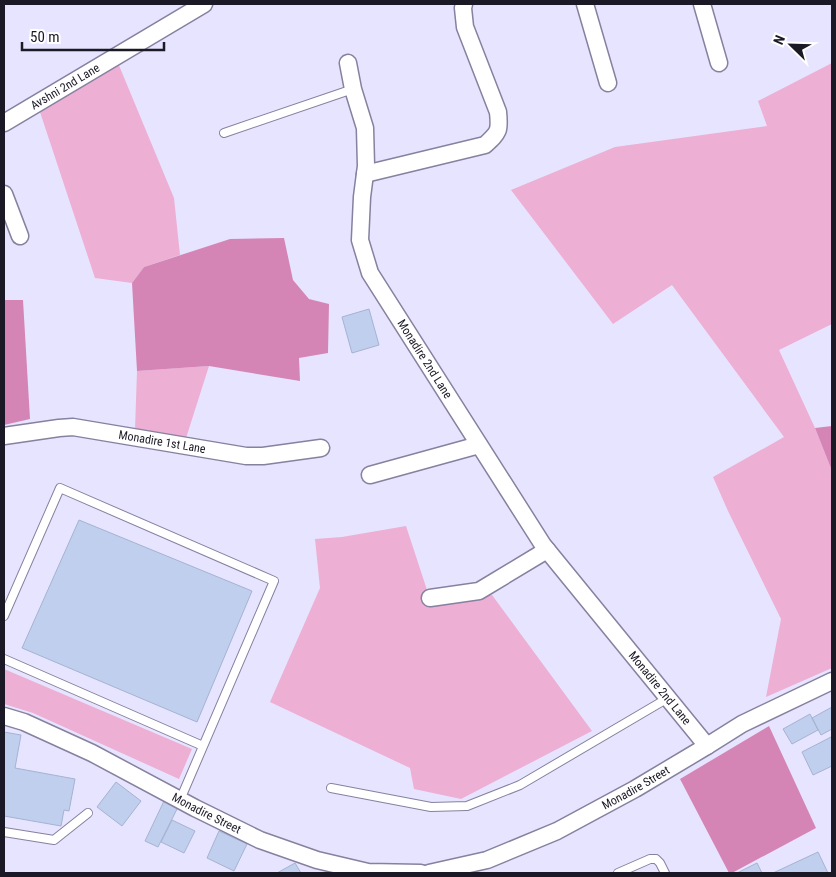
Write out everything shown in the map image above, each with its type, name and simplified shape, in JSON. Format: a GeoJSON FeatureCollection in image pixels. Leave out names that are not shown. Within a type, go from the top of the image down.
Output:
{"type":"FeatureCollection","features":[{"type":"Feature","properties":{"kind":"street","name":"Avshni 2nd Lane"},"geometry":{"type":"LineString","coordinates":[[4,123],[204,4]]}},
{"type":"Feature","properties":{"kind":"street"},"geometry":{"type":"LineString","coordinates":[[365,174],[485,145],[497,134],[500,126],[498,112],[466,27],[464,4]]}},
{"type":"Feature","properties":{"kind":"street"},"geometry":{"type":"LineString","coordinates":[[585,4],[608,83]]}},
{"type":"Feature","properties":{"kind":"street"},"geometry":{"type":"LineString","coordinates":[[702,4],[719,63]]}},
{"type":"Feature","properties":{"kind":"street","name":"Monadire 2nd Lane"},"geometry":{"type":"LineString","coordinates":[[348,63],[353,89],[365,128],[366,166],[360,240],[370,273],[547,550],[708,746]]}},
{"type":"Feature","properties":{"kind":"street"},"geometry":{"type":"LineString","coordinates":[[4,194],[20,236]]}},
{"type":"Feature","properties":{"kind":"street","name":"Monadire 1st Lane"},"geometry":{"type":"LineString","coordinates":[[4,436],[73,427],[246,456],[263,456],[321,448]]}},
{"type":"Feature","properties":{"kind":"street"},"geometry":{"type":"LineString","coordinates":[[370,475],[479,445]]}},
{"type":"Feature","properties":{"kind":"street"},"geometry":{"type":"LineString","coordinates":[[430,598],[478,591],[547,550]]}},
{"type":"Feature","properties":{"kind":"street","name":"Monadire Street"},"geometry":{"type":"LineString","coordinates":[[429,873],[487,860],[557,831],[635,789],[742,724],[832,681]]}},
{"type":"Feature","properties":{"kind":"street","name":"Monadire Street"},"geometry":{"type":"LineString","coordinates":[[4,716],[24,722],[92,753],[260,840],[317,860],[368,873],[421,873]]}},
{"type":"Feature","properties":{"kind":"lane"},"geometry":{"type":"LineString","coordinates":[[224,132],[353,89]]}},
{"type":"Feature","properties":{"kind":"lane"},"geometry":{"type":"LineString","coordinates":[[4,616],[60,488],[274,581],[180,800]]}},
{"type":"Feature","properties":{"kind":"lane"},"geometry":{"type":"LineString","coordinates":[[4,659],[203,746]]}},
{"type":"Feature","properties":{"kind":"lane"},"geometry":{"type":"LineString","coordinates":[[331,788],[431,807],[467,806],[520,785],[668,698]]}},
{"type":"Feature","properties":{"kind":"lane"},"geometry":{"type":"LineString","coordinates":[[4,832],[54,840],[88,813]]}},
{"type":"Feature","properties":{"kind":"lane"},"geometry":{"type":"LineString","coordinates":[[618,873],[650,859],[656,859],[665,873]]}},
{"type":"Feature","properties":{"kind":"shaded area"},"geometry":{"type":"Polygon","coordinates":[[[118,63],[174,198],[180,255],[144,267],[132,283],[95,278],[40,112],[118,63]]]}},
{"type":"Feature","properties":{"kind":"shaded area"},"geometry":{"type":"Polygon","coordinates":[[[832,63],[832,324],[779,350],[815,428],[832,471],[832,668],[766,697],[781,619],[713,477],[784,437],[672,285],[613,324],[511,190],[615,147],[767,126],[758,101],[832,63]]]}},
{"type":"Feature","properties":{"kind":"shaded area"},"geometry":{"type":"Polygon","coordinates":[[[284,238],[293,280],[309,299],[329,304],[328,353],[299,358],[300,381],[209,366],[137,371],[132,283],[144,267],[230,239],[284,238]]]}},
{"type":"Feature","properties":{"kind":"shaded area"},"geometry":{"type":"Polygon","coordinates":[[[4,300],[23,300],[30,419],[4,425],[4,300]]]}},
{"type":"Feature","properties":{"kind":"shaded area"},"geometry":{"type":"Polygon","coordinates":[[[209,366],[186,438],[135,430],[137,371],[209,366]]]}},
{"type":"Feature","properties":{"kind":"shaded area"},"geometry":{"type":"Polygon","coordinates":[[[832,426],[832,471],[815,428],[832,426]]]}},
{"type":"Feature","properties":{"kind":"shaded area"},"geometry":{"type":"Polygon","coordinates":[[[406,526],[427,590],[429,605],[492,595],[592,731],[461,799],[414,789],[410,768],[270,702],[320,588],[315,539],[342,537],[406,526]]]}},
{"type":"Feature","properties":{"kind":"shaded area"},"geometry":{"type":"Polygon","coordinates":[[[4,669],[192,749],[179,779],[33,713],[4,704],[4,669]]]}},
{"type":"Feature","properties":{"kind":"shaded area"},"geometry":{"type":"Polygon","coordinates":[[[769,726],[816,828],[729,873],[680,779],[769,726]]]}},
{"type":"Feature","properties":{"kind":"building"},"geometry":{"type":"Polygon","coordinates":[[[369,309],[379,345],[352,353],[342,317],[369,309]]]}},
{"type":"Feature","properties":{"kind":"building"},"geometry":{"type":"Polygon","coordinates":[[[79,520],[252,591],[197,722],[22,648],[79,520]]]}},
{"type":"Feature","properties":{"kind":"building"},"geometry":{"type":"Polygon","coordinates":[[[832,707],[832,729],[821,735],[812,718],[832,707]]]}},
{"type":"Feature","properties":{"kind":"building"},"geometry":{"type":"Polygon","coordinates":[[[810,714],[818,730],[792,744],[783,729],[810,714]]]}},
{"type":"Feature","properties":{"kind":"building"},"geometry":{"type":"Polygon","coordinates":[[[4,732],[21,735],[15,768],[75,779],[69,811],[64,810],[61,826],[4,816],[4,732]]]}},
{"type":"Feature","properties":{"kind":"building"},"geometry":{"type":"Polygon","coordinates":[[[831,737],[832,766],[813,775],[802,752],[831,737]]]}},
{"type":"Feature","properties":{"kind":"building"},"geometry":{"type":"Polygon","coordinates":[[[116,782],[141,801],[122,826],[97,807],[116,782]]]}},
{"type":"Feature","properties":{"kind":"building"},"geometry":{"type":"Polygon","coordinates":[[[164,801],[178,807],[158,847],[145,841],[164,801]]]}},
{"type":"Feature","properties":{"kind":"building"},"geometry":{"type":"Polygon","coordinates":[[[172,820],[195,831],[184,853],[161,842],[172,820]]]}},
{"type":"Feature","properties":{"kind":"building"},"geometry":{"type":"Polygon","coordinates":[[[219,831],[247,844],[234,871],[207,858],[219,831]]]}},
{"type":"Feature","properties":{"kind":"building"},"geometry":{"type":"Polygon","coordinates":[[[818,852],[828,873],[773,873],[818,852]]]}},
{"type":"Feature","properties":{"kind":"building"},"geometry":{"type":"Polygon","coordinates":[[[295,863],[301,873],[277,873],[295,863]]]}},
{"type":"Feature","properties":{"kind":"building"},"geometry":{"type":"Polygon","coordinates":[[[757,863],[762,873],[737,873],[757,863]]]}}]}
